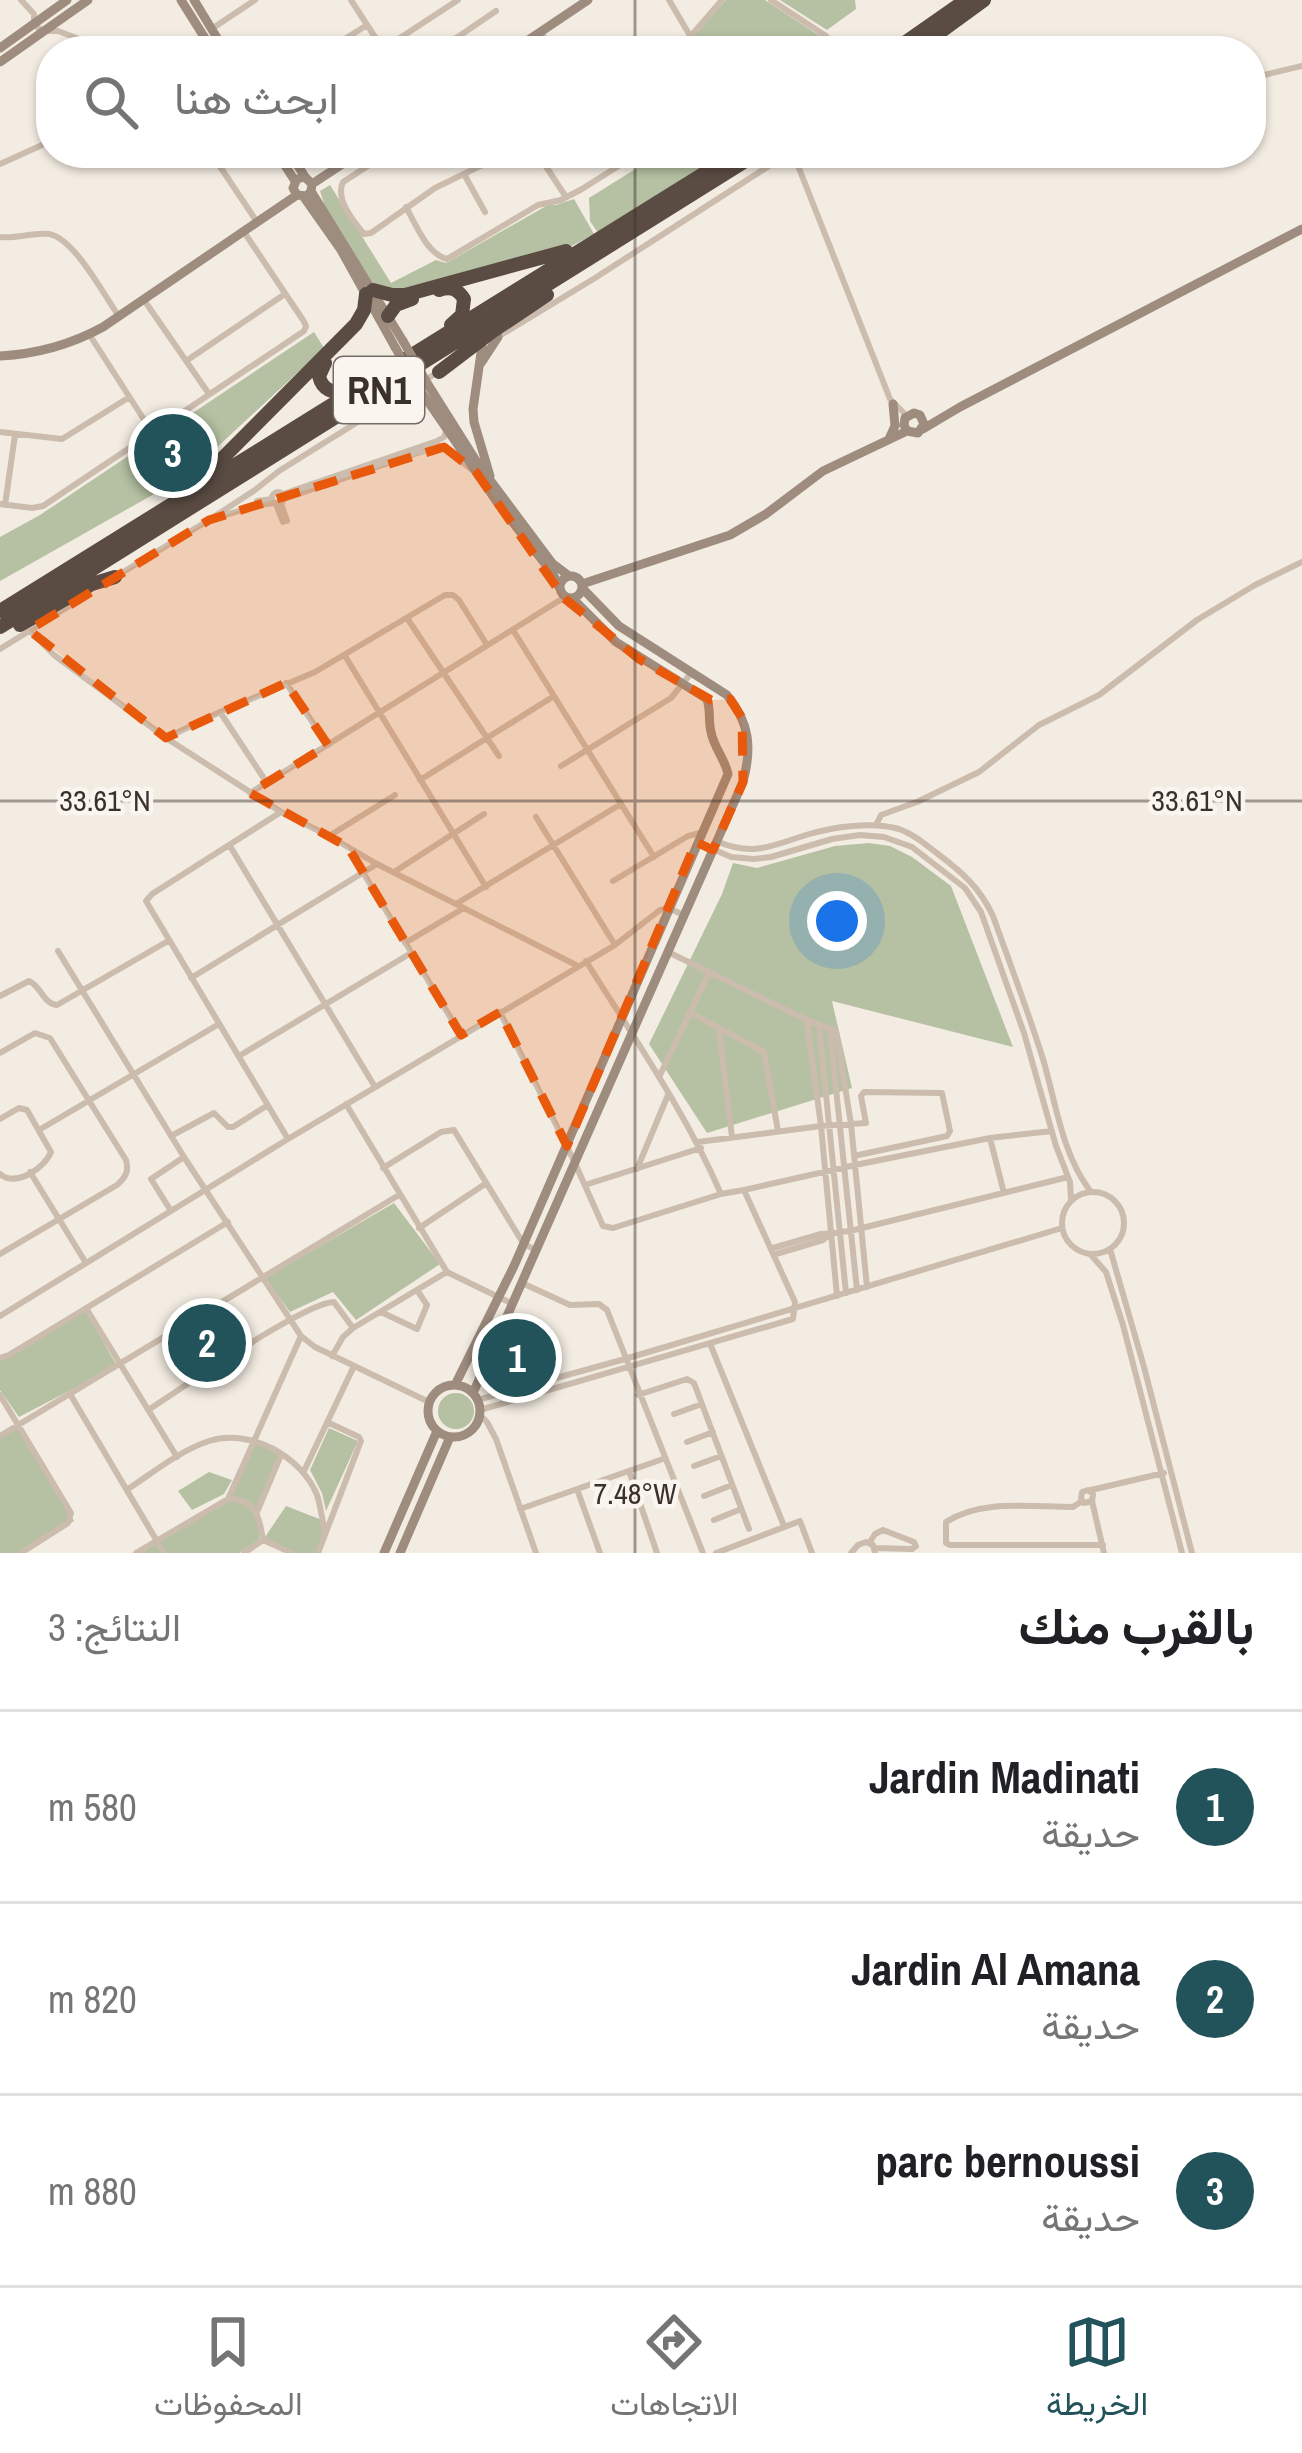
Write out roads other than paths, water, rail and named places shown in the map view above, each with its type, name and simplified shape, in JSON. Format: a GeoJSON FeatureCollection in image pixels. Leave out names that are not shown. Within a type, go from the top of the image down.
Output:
{"type":"FeatureCollection","features":[{"type":"Feature","properties":{"kind":"highway"},"geometry":{"type":"LineString","coordinates":[[914,36],[966,0]]}},
{"type":"Feature","properties":{"kind":"highway"},"geometry":{"type":"LineString","coordinates":[[935,36],[984,0]]}},
{"type":"Feature","properties":{"kind":"highway","name":"RN1"},"geometry":{"type":"LineString","coordinates":[[0,611],[713,168]]}},
{"type":"Feature","properties":{"kind":"highway","name":"RN1"},"geometry":{"type":"LineString","coordinates":[[0,632],[734,168]]}},
{"type":"Feature","properties":{"kind":"highway"},"geometry":{"type":"LineString","coordinates":[[149,518],[212,470],[356,324],[370,292],[405,295],[477,273],[543,260],[604,236]]}},
{"type":"Feature","properties":{"kind":"highway"},"geometry":{"type":"LineString","coordinates":[[428,380],[588,269],[592,256]]}},
{"type":"Feature","properties":{"kind":"highway"},"geometry":{"type":"LineString","coordinates":[[350,393],[331,392],[319,376],[357,331],[384,318],[401,302],[443,288],[459,292],[465,307],[462,315],[437,339]]}},
{"type":"Feature","properties":{"kind":"highway"},"geometry":{"type":"LineString","coordinates":[[0,632],[92,584],[116,577]]}},
{"type":"Feature","properties":{"kind":"street"},"geometry":{"type":"LineString","coordinates":[[21,0],[44,24],[74,36]]}},
{"type":"Feature","properties":{"kind":"street"},"geometry":{"type":"LineString","coordinates":[[0,62],[67,0]]}},
{"type":"Feature","properties":{"kind":"street"},"geometry":{"type":"LineString","coordinates":[[0,48],[88,0]]}},
{"type":"Feature","properties":{"kind":"street"},"geometry":{"type":"LineString","coordinates":[[181,0],[211,36]]}},
{"type":"Feature","properties":{"kind":"street"},"geometry":{"type":"LineString","coordinates":[[195,0],[209,36]]}},
{"type":"Feature","properties":{"kind":"street"},"geometry":{"type":"LineString","coordinates":[[204,36],[255,0]]}},
{"type":"Feature","properties":{"kind":"street"},"geometry":{"type":"LineString","coordinates":[[351,0],[374,36]]}},
{"type":"Feature","properties":{"kind":"street"},"geometry":{"type":"LineString","coordinates":[[405,36],[458,0]]}},
{"type":"Feature","properties":{"kind":"street"},"geometry":{"type":"LineString","coordinates":[[535,36],[588,0]]}},
{"type":"Feature","properties":{"kind":"street"},"geometry":{"type":"LineString","coordinates":[[669,0],[689,36]]}},
{"type":"Feature","properties":{"kind":"street"},"geometry":{"type":"LineString","coordinates":[[691,36],[722,0]]}},
{"type":"Feature","properties":{"kind":"street"},"geometry":{"type":"LineString","coordinates":[[771,0],[826,36]]}},
{"type":"Feature","properties":{"kind":"street"},"geometry":{"type":"LineString","coordinates":[[459,36],[496,11]]}},
{"type":"Feature","properties":{"kind":"street"},"geometry":{"type":"LineString","coordinates":[[350,36],[367,25]]}},
{"type":"Feature","properties":{"kind":"street"},"geometry":{"type":"LineString","coordinates":[[541,32],[544,36]]}},
{"type":"Feature","properties":{"kind":"street"},"geometry":{"type":"LineString","coordinates":[[1266,74],[1302,66]]}},
{"type":"Feature","properties":{"kind":"street"},"geometry":{"type":"LineString","coordinates":[[0,164],[36,148]]}},
{"type":"Feature","properties":{"kind":"street"},"geometry":{"type":"LineString","coordinates":[[221,168],[257,222]]}},
{"type":"Feature","properties":{"kind":"street"},"geometry":{"type":"LineString","coordinates":[[289,168],[399,344],[428,380],[492,482],[552,563],[577,578],[619,626],[718,687],[746,728],[749,754],[743,782],[535,1250],[470,1432],[450,1437],[430,1423],[429,1402],[439,1389],[455,1385],[499,1297],[728,774],[711,732],[706,698],[616,642],[565,594],[447,429],[428,380]]}},
{"type":"Feature","properties":{"kind":"street"},"geometry":{"type":"LineString","coordinates":[[296,168],[304,187]]}},
{"type":"Feature","properties":{"kind":"street"},"geometry":{"type":"LineString","coordinates":[[0,356],[45,349],[89,334],[335,168]]}},
{"type":"Feature","properties":{"kind":"street"},"geometry":{"type":"LineString","coordinates":[[365,168],[343,182],[340,196],[364,234],[475,168]]}},
{"type":"Feature","properties":{"kind":"street"},"geometry":{"type":"LineString","coordinates":[[547,168],[566,197]]}},
{"type":"Feature","properties":{"kind":"street"},"geometry":{"type":"LineString","coordinates":[[406,207],[432,251],[443,259],[614,168]]}},
{"type":"Feature","properties":{"kind":"street"},"geometry":{"type":"LineString","coordinates":[[0,649],[767,168]]}},
{"type":"Feature","properties":{"kind":"street"},"geometry":{"type":"LineString","coordinates":[[797,168],[893,404],[895,426],[889,439]]}},
{"type":"Feature","properties":{"kind":"street"},"geometry":{"type":"LineString","coordinates":[[464,173],[485,212]]}},
{"type":"Feature","properties":{"kind":"street"},"geometry":{"type":"LineString","coordinates":[[922,429],[920,416],[907,416],[904,422],[912,434],[922,429],[960,407],[1302,229]]}},
{"type":"Feature","properties":{"kind":"street"},"geometry":{"type":"LineString","coordinates":[[15,435],[2,504],[43,506],[304,331],[305,323],[244,232]]}},
{"type":"Feature","properties":{"kind":"street"},"geometry":{"type":"LineString","coordinates":[[0,237],[45,234],[60,238],[119,316]]}},
{"type":"Feature","properties":{"kind":"street"},"geometry":{"type":"LineString","coordinates":[[186,361],[285,294]]}},
{"type":"Feature","properties":{"kind":"street"},"geometry":{"type":"LineString","coordinates":[[144,299],[209,394]]}},
{"type":"Feature","properties":{"kind":"street"},"geometry":{"type":"LineString","coordinates":[[89,334],[152,433]]}},
{"type":"Feature","properties":{"kind":"street"},"geometry":{"type":"LineString","coordinates":[[478,367],[498,337]]}},
{"type":"Feature","properties":{"kind":"street"},"geometry":{"type":"LineString","coordinates":[[482,346],[473,389],[474,422],[492,482]]}},
{"type":"Feature","properties":{"kind":"street"},"geometry":{"type":"LineString","coordinates":[[0,432],[62,439],[128,398]]}},
{"type":"Feature","properties":{"kind":"street"},"geometry":{"type":"LineString","coordinates":[[893,404],[907,416]]}},
{"type":"Feature","properties":{"kind":"street"},"geometry":{"type":"LineString","coordinates":[[920,416],[960,407]]}},
{"type":"Feature","properties":{"kind":"street"},"geometry":{"type":"LineString","coordinates":[[279,499],[437,441],[447,429]]}},
{"type":"Feature","properties":{"kind":"street"},"geometry":{"type":"LineString","coordinates":[[582,585],[730,535],[823,471],[907,431]]}},
{"type":"Feature","properties":{"kind":"street"},"geometry":{"type":"LineString","coordinates":[[209,520],[438,446],[476,472]]}},
{"type":"Feature","properties":{"kind":"street"},"geometry":{"type":"LineString","coordinates":[[274,474],[285,521]]}},
{"type":"Feature","properties":{"kind":"street"},"geometry":{"type":"LineString","coordinates":[[876,826],[881,815],[979,772],[1040,725],[1099,695],[1197,620],[1302,562]]}},
{"type":"Feature","properties":{"kind":"street"},"geometry":{"type":"LineString","coordinates":[[565,594],[562,580],[569,576]]}},
{"type":"Feature","properties":{"kind":"street"},"geometry":{"type":"LineString","coordinates":[[250,793],[565,594],[579,595],[582,585]]}},
{"type":"Feature","properties":{"kind":"street"},"geometry":{"type":"LineString","coordinates":[[166,738],[315,672],[440,597],[453,595],[459,600],[487,645]]}},
{"type":"Feature","properties":{"kind":"street"},"geometry":{"type":"LineString","coordinates":[[407,618],[499,756]]}},
{"type":"Feature","properties":{"kind":"street"},"geometry":{"type":"LineString","coordinates":[[512,629],[654,856]]}},
{"type":"Feature","properties":{"kind":"street"},"geometry":{"type":"LineString","coordinates":[[29,630],[54,656],[166,738],[281,812],[578,966]]}},
{"type":"Feature","properties":{"kind":"street"},"geometry":{"type":"LineString","coordinates":[[345,656],[486,886]]}},
{"type":"Feature","properties":{"kind":"street"},"geometry":{"type":"LineString","coordinates":[[561,766],[666,702],[692,672]]}},
{"type":"Feature","properties":{"kind":"street"},"geometry":{"type":"LineString","coordinates":[[286,683],[328,745]]}},
{"type":"Feature","properties":{"kind":"street"},"geometry":{"type":"LineString","coordinates":[[420,780],[554,696]]}},
{"type":"Feature","properties":{"kind":"street"},"geometry":{"type":"LineString","coordinates":[[710,708],[718,699],[730,699]]}},
{"type":"Feature","properties":{"kind":"street"},"geometry":{"type":"LineString","coordinates":[[220,712],[266,783]]}},
{"type":"Feature","properties":{"kind":"street"},"geometry":{"type":"LineString","coordinates":[[329,836],[395,795]]}},
{"type":"Feature","properties":{"kind":"street"},"geometry":{"type":"LineString","coordinates":[[405,943],[486,886],[621,804]]}},
{"type":"Feature","properties":{"kind":"street"},"geometry":{"type":"LineString","coordinates":[[281,812],[146,899],[289,1139]]}},
{"type":"Feature","properties":{"kind":"street"},"geometry":{"type":"LineString","coordinates":[[394,872],[484,814]]}},
{"type":"Feature","properties":{"kind":"street"},"geometry":{"type":"LineString","coordinates":[[536,817],[615,945]]}},
{"type":"Feature","properties":{"kind":"street"},"geometry":{"type":"LineString","coordinates":[[714,845],[758,849],[813,832],[876,826],[912,836],[958,869],[980,891],[1068,1177],[1071,1201]]}},
{"type":"Feature","properties":{"kind":"street"},"geometry":{"type":"LineString","coordinates":[[613,881],[688,836],[731,857],[754,859],[852,836],[891,838],[912,847],[965,888],[989,918],[1039,1045],[1079,1174],[1091,1192],[1111,1198],[1123,1216],[1123,1232],[1110,1249],[1090,1254]]}},
{"type":"Feature","properties":{"kind":"street"},"geometry":{"type":"LineString","coordinates":[[230,846],[375,1087]]}},
{"type":"Feature","properties":{"kind":"street"},"geometry":{"type":"LineString","coordinates":[[191,978],[377,864]]}},
{"type":"Feature","properties":{"kind":"street"},"geometry":{"type":"LineString","coordinates":[[363,873],[461,1035]]}},
{"type":"Feature","properties":{"kind":"street"},"geometry":{"type":"LineString","coordinates":[[0,1315],[615,945],[660,910],[685,915]]}},
{"type":"Feature","properties":{"kind":"street"},"geometry":{"type":"LineString","coordinates":[[0,996],[23,982],[32,982],[55,1006],[168,941]]}},
{"type":"Feature","properties":{"kind":"street"},"geometry":{"type":"LineString","coordinates":[[58,951],[301,1336],[315,1348],[429,1402]]}},
{"type":"Feature","properties":{"kind":"street"},"geometry":{"type":"LineString","coordinates":[[668,952],[836,1031],[855,1160],[857,1290]]}},
{"type":"Feature","properties":{"kind":"street"},"geometry":{"type":"LineString","coordinates":[[238,1057],[411,953]]}},
{"type":"Feature","properties":{"kind":"street"},"geometry":{"type":"LineString","coordinates":[[586,961],[670,1092],[721,1194]]}},
{"type":"Feature","properties":{"kind":"street"},"geometry":{"type":"LineString","coordinates":[[660,1075],[709,973]]}},
{"type":"Feature","properties":{"kind":"street"},"geometry":{"type":"LineString","coordinates":[[500,1012],[604,1226],[608,1228],[946,1137],[950,1131],[943,1094],[864,1092],[868,1121],[731,1137],[585,1185]]}},
{"type":"Feature","properties":{"kind":"street"},"geometry":{"type":"LineString","coordinates":[[691,1013],[764,1052],[778,1132]]}},
{"type":"Feature","properties":{"kind":"street"},"geometry":{"type":"LineString","coordinates":[[807,1020],[825,1126]]}},
{"type":"Feature","properties":{"kind":"street"},"geometry":{"type":"LineString","coordinates":[[39,1130],[219,1024]]}},
{"type":"Feature","properties":{"kind":"street"},"geometry":{"type":"LineString","coordinates":[[819,1025],[841,1294]]}},
{"type":"Feature","properties":{"kind":"street"},"geometry":{"type":"LineString","coordinates":[[830,1029],[844,1167],[867,1287]]}},
{"type":"Feature","properties":{"kind":"street"},"geometry":{"type":"LineString","coordinates":[[719,1030],[731,1137]]}},
{"type":"Feature","properties":{"kind":"street"},"geometry":{"type":"LineString","coordinates":[[0,1053],[27,1036],[45,1035],[90,1100],[128,1169],[117,1185],[0,1254]]}},
{"type":"Feature","properties":{"kind":"street"},"geometry":{"type":"LineString","coordinates":[[638,1169],[670,1092]]}},
{"type":"Feature","properties":{"kind":"street"},"geometry":{"type":"LineString","coordinates":[[346,1104],[447,1272],[513,1304]]}},
{"type":"Feature","properties":{"kind":"street"},"geometry":{"type":"LineString","coordinates":[[171,1136],[214,1113],[231,1128],[268,1106]]}},
{"type":"Feature","properties":{"kind":"street"},"geometry":{"type":"LineString","coordinates":[[0,1119],[16,1110],[29,1112],[51,1155],[11,1181],[0,1174]]}},
{"type":"Feature","properties":{"kind":"street"},"geometry":{"type":"LineString","coordinates":[[383,1168],[452,1129],[523,1244],[535,1250]]}},
{"type":"Feature","properties":{"kind":"street"},"geometry":{"type":"LineString","coordinates":[[855,1160],[1052,1131]]}},
{"type":"Feature","properties":{"kind":"street"},"geometry":{"type":"LineString","coordinates":[[990,1138],[1004,1193]]}},
{"type":"Feature","properties":{"kind":"street"},"geometry":{"type":"LineString","coordinates":[[171,1211],[151,1179],[184,1157]]}},
{"type":"Feature","properties":{"kind":"street"},"geometry":{"type":"LineString","coordinates":[[30,1172],[86,1263]]}},
{"type":"Feature","properties":{"kind":"street"},"geometry":{"type":"LineString","coordinates":[[774,1251],[1068,1177]]}},
{"type":"Feature","properties":{"kind":"street"},"geometry":{"type":"LineString","coordinates":[[419,1228],[485,1184]]}},
{"type":"Feature","properties":{"kind":"street"},"geometry":{"type":"LineString","coordinates":[[478,1405],[628,1369],[793,1319],[795,1308],[774,1251],[744,1190]]}},
{"type":"Feature","properties":{"kind":"street"},"geometry":{"type":"LineString","coordinates":[[1091,1192],[1071,1201],[1062,1228],[1070,1244],[1090,1254],[1106,1272],[1182,1553]]}},
{"type":"Feature","properties":{"kind":"street"},"geometry":{"type":"LineString","coordinates":[[0,1436],[399,1195]]}},
{"type":"Feature","properties":{"kind":"street"},"geometry":{"type":"LineString","coordinates":[[0,1358],[228,1222]]}},
{"type":"Feature","properties":{"kind":"street"},"geometry":{"type":"LineString","coordinates":[[478,1405],[1062,1228]]}},
{"type":"Feature","properties":{"kind":"street"},"geometry":{"type":"LineString","coordinates":[[1110,1249],[1192,1553]]}},
{"type":"Feature","properties":{"kind":"street"},"geometry":{"type":"LineString","coordinates":[[332,1356],[352,1328],[447,1272]]}},
{"type":"Feature","properties":{"kind":"street"},"geometry":{"type":"LineString","coordinates":[[522,1283],[570,1305],[604,1306],[703,1553]]}},
{"type":"Feature","properties":{"kind":"street"},"geometry":{"type":"LineString","coordinates":[[381,1312],[417,1329],[427,1305],[417,1290]]}},
{"type":"Feature","properties":{"kind":"street"},"geometry":{"type":"LineString","coordinates":[[148,1410],[291,1320],[330,1301],[352,1328]]}},
{"type":"Feature","properties":{"kind":"street"},"geometry":{"type":"LineString","coordinates":[[86,1308],[177,1457]]}},
{"type":"Feature","properties":{"kind":"street"},"geometry":{"type":"LineString","coordinates":[[707,1335],[784,1526]]}},
{"type":"Feature","properties":{"kind":"street"},"geometry":{"type":"LineString","coordinates":[[136,1553],[227,1499],[301,1336]]}},
{"type":"Feature","properties":{"kind":"street"},"geometry":{"type":"LineString","coordinates":[[303,1473],[354,1366]]}},
{"type":"Feature","properties":{"kind":"street"},"geometry":{"type":"LineString","coordinates":[[638,1395],[688,1379],[696,1385],[748,1529]]}},
{"type":"Feature","properties":{"kind":"street"},"geometry":{"type":"LineString","coordinates":[[455,1385],[478,1405],[496,1439],[536,1553]]}},
{"type":"Feature","properties":{"kind":"street"},"geometry":{"type":"LineString","coordinates":[[0,1394],[71,1513],[64,1526],[21,1553]]}},
{"type":"Feature","properties":{"kind":"street"},"geometry":{"type":"LineString","coordinates":[[70,1394],[164,1553]]}},
{"type":"Feature","properties":{"kind":"street"},"geometry":{"type":"LineString","coordinates":[[674,1414],[702,1403]]}},
{"type":"Feature","properties":{"kind":"street"},"geometry":{"type":"LineString","coordinates":[[318,1553],[361,1442],[327,1422]]}},
{"type":"Feature","properties":{"kind":"street"},"geometry":{"type":"LineString","coordinates":[[384,1553],[437,1431]]}},
{"type":"Feature","properties":{"kind":"street"},"geometry":{"type":"LineString","coordinates":[[687,1442],[712,1432]]}},
{"type":"Feature","properties":{"kind":"street"},"geometry":{"type":"LineString","coordinates":[[400,1553],[450,1437]]}},
{"type":"Feature","properties":{"kind":"street"},"geometry":{"type":"LineString","coordinates":[[128,1489],[212,1440],[254,1441],[281,1454],[303,1473],[316,1495],[325,1532]]}},
{"type":"Feature","properties":{"kind":"street"},"geometry":{"type":"LineString","coordinates":[[257,1512],[281,1454]]}},
{"type":"Feature","properties":{"kind":"street"},"geometry":{"type":"LineString","coordinates":[[694,1466],[722,1456]]}},
{"type":"Feature","properties":{"kind":"street"},"geometry":{"type":"LineString","coordinates":[[520,1509],[664,1459]]}},
{"type":"Feature","properties":{"kind":"street"},"geometry":{"type":"LineString","coordinates":[[629,1471],[657,1553]]}},
{"type":"Feature","properties":{"kind":"street"},"geometry":{"type":"LineString","coordinates":[[1082,1501],[1082,1492],[1164,1474]]}},
{"type":"Feature","properties":{"kind":"street"},"geometry":{"type":"LineString","coordinates":[[704,1496],[732,1485]]}},
{"type":"Feature","properties":{"kind":"street"},"geometry":{"type":"LineString","coordinates":[[578,1489],[600,1553]]}},
{"type":"Feature","properties":{"kind":"street"},"geometry":{"type":"LineString","coordinates":[[1090,1491],[1104,1549],[948,1545],[946,1522],[977,1508],[1072,1507],[1092,1501]]}},
{"type":"Feature","properties":{"kind":"street"},"geometry":{"type":"LineString","coordinates":[[227,1499],[246,1501],[257,1512],[263,1540]]}},
{"type":"Feature","properties":{"kind":"street"},"geometry":{"type":"LineString","coordinates":[[714,1520],[741,1509]]}},
{"type":"Feature","properties":{"kind":"street"},"geometry":{"type":"LineString","coordinates":[[716,1553],[797,1521],[802,1522],[812,1553]]}},
{"type":"Feature","properties":{"kind":"street"},"geometry":{"type":"LineString","coordinates":[[851,1553],[858,1545],[873,1548],[913,1549],[916,1546],[884,1531],[875,1534],[873,1548]]}},
{"type":"Feature","properties":{"kind":"street"},"geometry":{"type":"LineString","coordinates":[[244,1553],[263,1540]]}},
{"type":"Feature","properties":{"kind":"street"},"geometry":{"type":"LineString","coordinates":[[263,1540],[292,1553]]}},
{"type":"Feature","properties":{"kind":"place","name":"parc bernoussi"},"geometry":{"type":"Point","coordinates":[173,453]}},
{"type":"Feature","properties":{"kind":"place","name":"Jardin Al Amana"},"geometry":{"type":"Point","coordinates":[207,1343]}},
{"type":"Feature","properties":{"kind":"place","name":"Jardin Madinati"},"geometry":{"type":"Point","coordinates":[517,1358]}}]}
